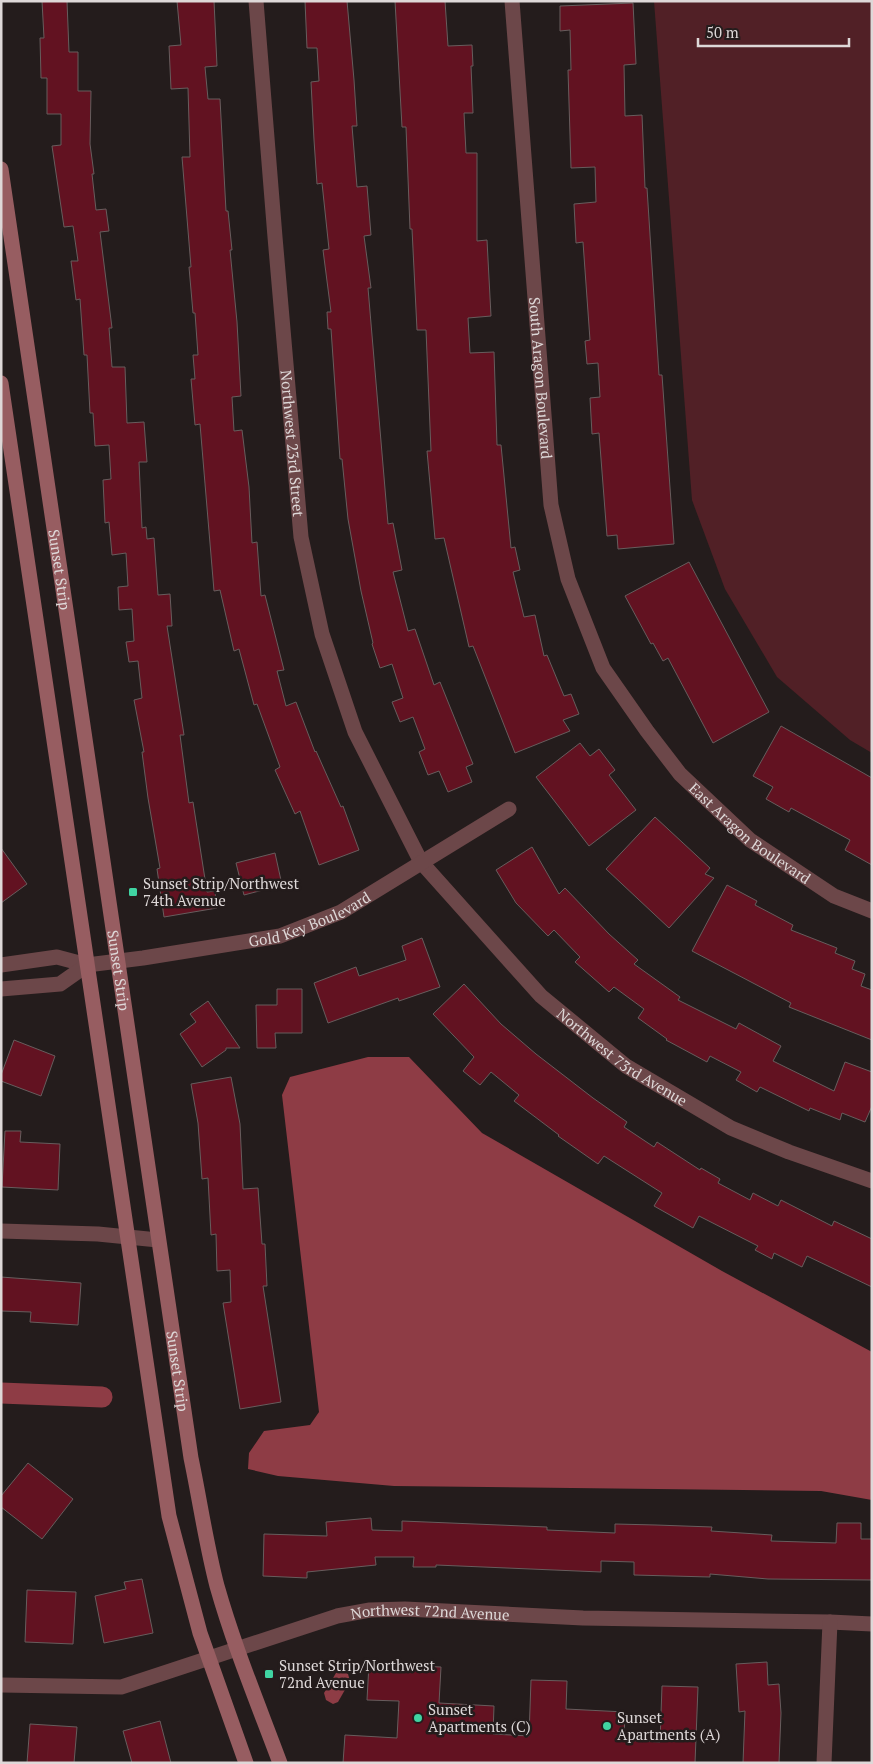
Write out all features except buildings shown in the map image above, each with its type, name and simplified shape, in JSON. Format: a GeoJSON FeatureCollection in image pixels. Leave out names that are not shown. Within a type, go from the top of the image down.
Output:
{"type":"FeatureCollection","features":[{"type":"Feature","properties":{"kind":"street","name":"Northwest 23rd Street"},"geometry":{"type":"LineString","coordinates":[[256,1],[301,537],[322,634],[355,732],[421,862]]}},
{"type":"Feature","properties":{"kind":"street","name":"South Aragon Boulevard"},"geometry":{"type":"LineString","coordinates":[[512,1],[551,505],[568,579],[603,668],[647,731]]}},
{"type":"Feature","properties":{"kind":"street","name":"Sunset Strip"},"geometry":{"type":"LineString","coordinates":[[1,168],[191,1458],[217,1586],[280,1763]]}},
{"type":"Feature","properties":{"kind":"street","name":"Sunset Strip"},"geometry":{"type":"LineString","coordinates":[[1,383],[170,1516],[189,1592],[209,1658],[246,1763]]}},
{"type":"Feature","properties":{"kind":"street","name":"East Aragon Boulevard"},"geometry":{"type":"LineString","coordinates":[[647,731],[680,774],[750,840],[834,896],[872,911]]}},
{"type":"Feature","properties":{"kind":"street","name":"Gold Key Boulevard"},"geometry":{"type":"LineString","coordinates":[[1,965],[57,957],[87,965],[280,936],[341,912],[509,809]]}},
{"type":"Feature","properties":{"kind":"street","name":"Northwest 73rd Avenue"},"geometry":{"type":"LineString","coordinates":[[421,862],[541,996],[626,1066],[730,1128],[789,1152],[872,1180]]}},
{"type":"Feature","properties":{"kind":"street","name":"Gold Key Boulevard"},"geometry":{"type":"LineString","coordinates":[[1,989],[60,984],[87,965]]}},
{"type":"Feature","properties":{"kind":"street"},"geometry":{"type":"LineString","coordinates":[[1,1230],[158,1240]]}},
{"type":"Feature","properties":{"kind":"street","name":"Northwest 72nd Avenue"},"geometry":{"type":"LineString","coordinates":[[1,1685],[121,1687],[337,1616],[370,1610],[405,1609],[583,1618],[872,1624]]}},
{"type":"Feature","properties":{"kind":"street"},"geometry":{"type":"LineString","coordinates":[[824,1763],[830,1622]]}},
{"type":"Feature","properties":{"kind":"shaded area"},"geometry":{"type":"Polygon","coordinates":[[[654,1],[872,1],[872,753],[850,740],[777,677],[725,589],[692,500],[654,1]]]}},
{"type":"Feature","properties":{"kind":"shaded area"},"geometry":{"type":"Polygon","coordinates":[[[368,1057],[409,1057],[482,1133],[722,1271],[872,1352],[872,1500],[821,1491],[394,1486],[278,1476],[248,1469],[249,1453],[264,1431],[310,1425],[319,1412],[282,1095],[290,1077],[368,1057]]]}},
{"type":"Feature","properties":{"kind":"shaded area"},"geometry":{"type":"Polygon","coordinates":[[[341,1670],[348,1674],[350,1681],[338,1702],[333,1704],[326,1700],[324,1693],[336,1673],[341,1670]]]}},
{"type":"Feature","properties":{"kind":"waterway"},"geometry":{"type":"LineString","coordinates":[[1,1393],[102,1397]]}},
{"type":"Feature","properties":{"kind":"place","name":"Sunset Strip/Northwest 74th Avenue"},"geometry":{"type":"Point","coordinates":[133,892]}},
{"type":"Feature","properties":{"kind":"place","name":"Sunset Strip/Northwest 72nd Avenue"},"geometry":{"type":"Point","coordinates":[269,1674]}},
{"type":"Feature","properties":{"kind":"place","name":"Sunset Apartments (C)"},"geometry":{"type":"Point","coordinates":[418,1718]}},
{"type":"Feature","properties":{"kind":"place","name":"Sunset Apartments (A)"},"geometry":{"type":"Point","coordinates":[607,1726]}}]}
